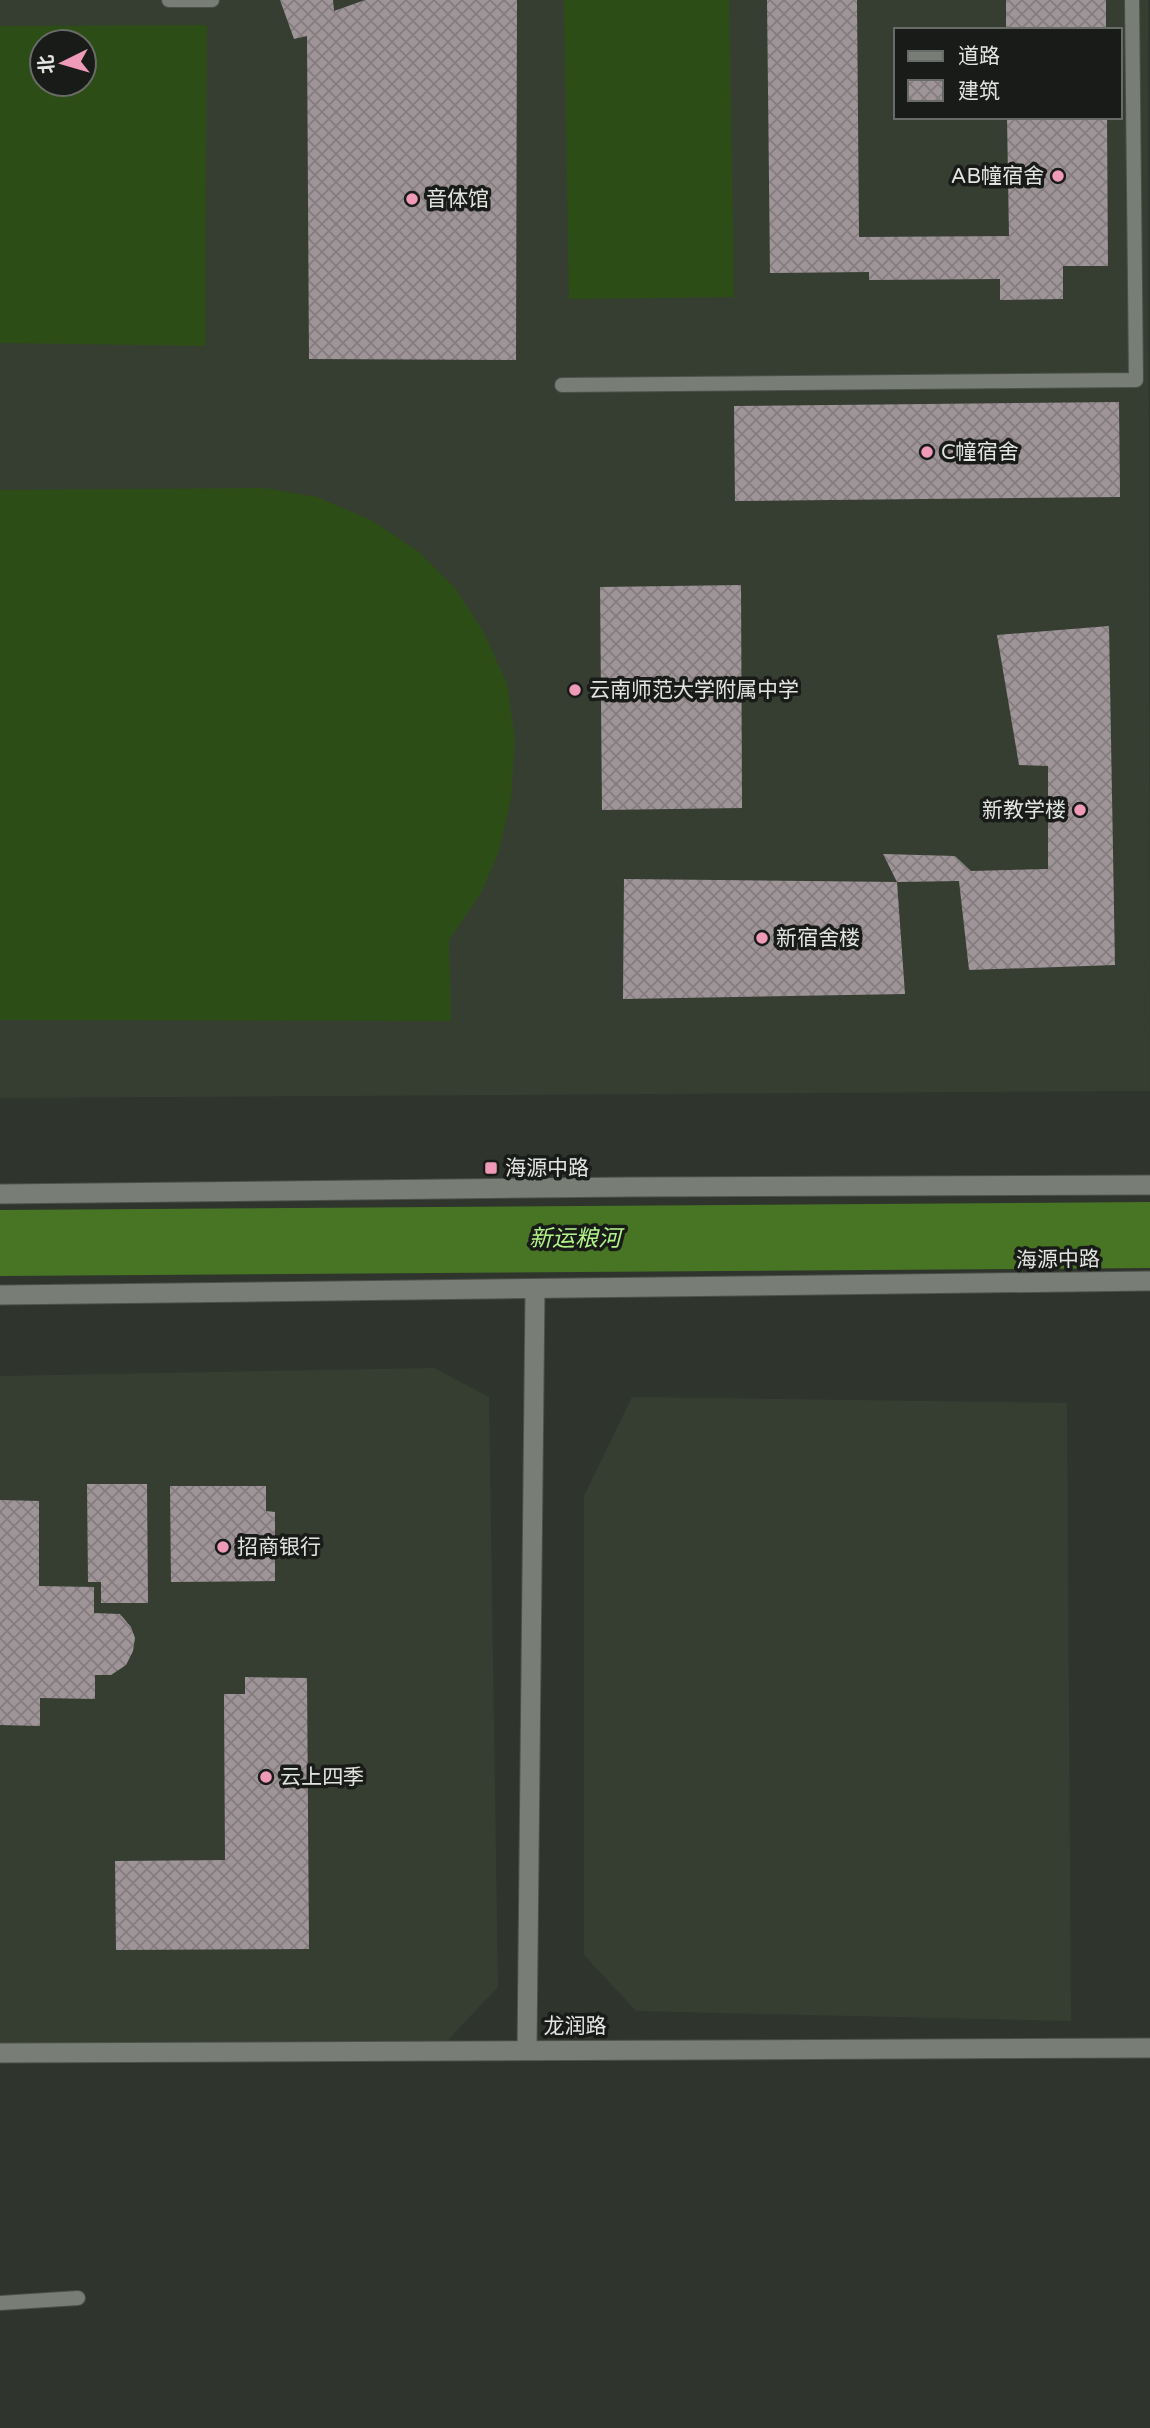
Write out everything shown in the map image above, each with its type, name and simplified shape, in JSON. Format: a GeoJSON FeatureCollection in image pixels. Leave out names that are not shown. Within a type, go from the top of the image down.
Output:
{"type":"FeatureCollection","features":[{"type":"Feature","properties":{"kind":"main road"},"geometry":{"type":"LineString","coordinates":[[0,1194],[1150,1185]]}},
{"type":"Feature","properties":{"kind":"main road","name":"海源中路"},"geometry":{"type":"LineString","coordinates":[[0,1295],[1150,1281]]}},
{"type":"Feature","properties":{"kind":"main road"},"geometry":{"type":"LineString","coordinates":[[527,2049],[535,1289]]}},
{"type":"Feature","properties":{"kind":"main road","name":"龙润路"},"geometry":{"type":"LineString","coordinates":[[0,2053],[1150,2048]]}},
{"type":"Feature","properties":{"kind":"lane"},"geometry":{"type":"LineString","coordinates":[[169,0],[212,0]]}},
{"type":"Feature","properties":{"kind":"lane"},"geometry":{"type":"LineString","coordinates":[[562,385],[1136,380],[1132,0]]}},
{"type":"Feature","properties":{"kind":"lane"},"geometry":{"type":"LineString","coordinates":[[0,2303],[79,2298]]}},
{"type":"Feature","properties":{"kind":"shaded area","name":"云南师范大学附属中学"},"geometry":{"type":"Polygon","coordinates":[[[0,0],[1148,0],[1150,1091],[0,1098],[0,0]]]}},
{"type":"Feature","properties":{"kind":"shaded area"},"geometry":{"type":"Polygon","coordinates":[[[434,1368],[489,1397],[498,1987],[431,2058],[0,2057],[0,1376],[434,1368]]]}},
{"type":"Feature","properties":{"kind":"shaded area"},"geometry":{"type":"Polygon","coordinates":[[[632,1397],[1067,1403],[1071,2021],[636,2011],[584,1955],[584,1496],[632,1397]]]}},
{"type":"Feature","properties":{"kind":"green space"},"geometry":{"type":"Polygon","coordinates":[[[564,0],[729,0],[734,297],[569,299],[564,0]]]}},
{"type":"Feature","properties":{"kind":"green space"},"geometry":{"type":"Polygon","coordinates":[[[207,25],[205,346],[0,343],[0,26],[207,25]]]}},
{"type":"Feature","properties":{"kind":"green space"},"geometry":{"type":"Polygon","coordinates":[[[265,488],[317,497],[373,521],[419,552],[455,588],[484,633],[507,684],[515,739],[511,799],[499,851],[482,891],[449,940],[451,1021],[0,1020],[0,490],[265,488]]]}},
{"type":"Feature","properties":{"kind":"building","name":"音体馆"},"geometry":{"type":"Polygon","coordinates":[[[280,0],[333,0],[334,11],[365,0],[517,0],[516,360],[309,359],[307,36],[294,39],[280,0]]]}},
{"type":"Feature","properties":{"kind":"building","name":"AB幢宿舍"},"geometry":{"type":"Polygon","coordinates":[[[767,0],[857,0],[859,237],[1009,236],[1007,119],[1107,119],[1108,266],[1063,266],[1063,299],[1000,300],[1000,279],[869,280],[869,272],[770,273],[767,0]]]}},
{"type":"Feature","properties":{"kind":"building"},"geometry":{"type":"Polygon","coordinates":[[[1006,0],[1106,0],[1106,28],[1006,28],[1006,0]]]}},
{"type":"Feature","properties":{"kind":"building","name":"C幢宿舍"},"geometry":{"type":"Polygon","coordinates":[[[1119,402],[1120,497],[735,501],[734,406],[1119,402]]]}},
{"type":"Feature","properties":{"kind":"building"},"geometry":{"type":"Polygon","coordinates":[[[741,585],[742,808],[602,810],[600,587],[741,585]]]}},
{"type":"Feature","properties":{"kind":"building","name":"新教学楼"},"geometry":{"type":"Polygon","coordinates":[[[1109,626],[1115,965],[969,970],[959,881],[897,882],[883,854],[955,856],[971,871],[1048,869],[1048,766],[1019,765],[997,635],[1109,626]]]}},
{"type":"Feature","properties":{"kind":"building","name":"新宿舍楼"},"geometry":{"type":"Polygon","coordinates":[[[624,879],[897,882],[905,994],[623,999],[624,879]]]}},
{"type":"Feature","properties":{"kind":"building"},"geometry":{"type":"Polygon","coordinates":[[[87,1484],[147,1484],[148,1603],[101,1603],[101,1582],[88,1582],[87,1484]]]}},
{"type":"Feature","properties":{"kind":"building","name":"招商银行"},"geometry":{"type":"Polygon","coordinates":[[[170,1486],[266,1486],[266,1511],[275,1512],[275,1581],[171,1582],[170,1486]]]}},
{"type":"Feature","properties":{"kind":"building"},"geometry":{"type":"Polygon","coordinates":[[[0,1500],[39,1501],[39,1586],[94,1587],[94,1613],[120,1614],[131,1627],[135,1638],[133,1651],[126,1665],[111,1675],[95,1675],[95,1699],[40,1698],[40,1726],[0,1725],[0,1500]]]}},
{"type":"Feature","properties":{"kind":"building","name":"云上四季"},"geometry":{"type":"Polygon","coordinates":[[[245,1677],[307,1678],[309,1949],[116,1950],[115,1861],[225,1860],[224,1694],[245,1694],[245,1677]]]}},
{"type":"Feature","properties":{"kind":"waterway","name":"新运粮河"},"geometry":{"type":"LineString","coordinates":[[0,1243],[1150,1235]]}},
{"type":"Feature","properties":{"kind":"place","name":"AB幢宿舍"},"geometry":{"type":"Point","coordinates":[1058,176]}},
{"type":"Feature","properties":{"kind":"place","name":"音体馆"},"geometry":{"type":"Point","coordinates":[412,199]}},
{"type":"Feature","properties":{"kind":"place","name":"C幢宿舍"},"geometry":{"type":"Point","coordinates":[927,452]}},
{"type":"Feature","properties":{"kind":"place","name":"云南师范大学附属中学"},"geometry":{"type":"Point","coordinates":[575,690]}},
{"type":"Feature","properties":{"kind":"place","name":"新教学楼"},"geometry":{"type":"Point","coordinates":[1080,810]}},
{"type":"Feature","properties":{"kind":"place","name":"新宿舍楼"},"geometry":{"type":"Point","coordinates":[762,938]}},
{"type":"Feature","properties":{"kind":"place","name":"海源中路"},"geometry":{"type":"Point","coordinates":[491,1168]}},
{"type":"Feature","properties":{"kind":"place","name":"招商银行"},"geometry":{"type":"Point","coordinates":[223,1547]}},
{"type":"Feature","properties":{"kind":"place","name":"云上四季"},"geometry":{"type":"Point","coordinates":[266,1777]}}]}
